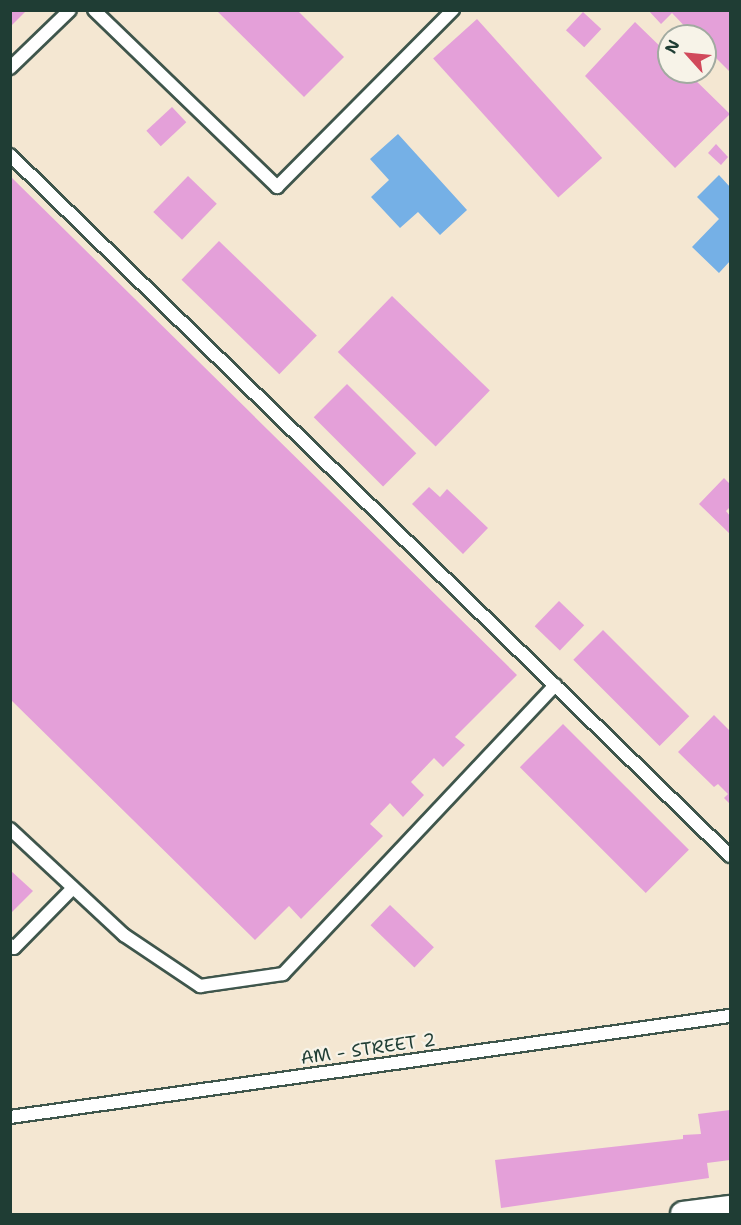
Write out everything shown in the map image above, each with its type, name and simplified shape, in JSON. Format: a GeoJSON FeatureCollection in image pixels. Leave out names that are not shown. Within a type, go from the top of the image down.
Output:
{"type":"FeatureCollection","features":[{"type":"Feature","properties":{"kind":"street"},"geometry":{"type":"LineString","coordinates":[[683,1215],[730,1208]]}},
{"type":"Feature","properties":{"kind":"lane"},"geometry":{"type":"LineString","coordinates":[[10,68],[70,10]]}},
{"type":"Feature","properties":{"kind":"lane"},"geometry":{"type":"LineString","coordinates":[[94,10],[277,187],[453,10]]}},
{"type":"Feature","properties":{"kind":"lane"},"geometry":{"type":"LineString","coordinates":[[10,155],[730,856]]}},
{"type":"Feature","properties":{"kind":"lane"},"geometry":{"type":"LineString","coordinates":[[10,830],[124,936],[200,986],[283,974],[555,684]]}},
{"type":"Feature","properties":{"kind":"lane"},"geometry":{"type":"LineString","coordinates":[[10,945],[14,948],[73,888]]}},
{"type":"Feature","properties":{"kind":"lane","name":"AM - STREET 2"},"geometry":{"type":"LineString","coordinates":[[10,1118],[730,1016]]}},
{"type":"Feature","properties":{"kind":"water"},"geometry":{"type":"Polygon","coordinates":[[[398,134],[467,210],[440,235],[418,212],[400,228],[371,197],[389,180],[370,159],[398,134]]]}},
{"type":"Feature","properties":{"kind":"water"},"geometry":{"type":"Polygon","coordinates":[[[719,175],[730,187],[730,261],[719,273],[692,247],[719,219],[697,197],[719,175]]]}},
{"type":"Feature","properties":{"kind":"building"},"geometry":{"type":"Polygon","coordinates":[[[10,10],[25,12],[10,27],[10,10]]]}},
{"type":"Feature","properties":{"kind":"building"},"geometry":{"type":"Polygon","coordinates":[[[216,10],[297,10],[344,57],[304,97],[216,10]]]}},
{"type":"Feature","properties":{"kind":"building"},"geometry":{"type":"Polygon","coordinates":[[[648,10],[729,10],[730,72],[717,59],[717,24],[683,24],[672,13],[661,24],[648,10]]]}},
{"type":"Feature","properties":{"kind":"building"},"geometry":{"type":"Polygon","coordinates":[[[583,12],[601,29],[584,47],[566,30],[583,12]]]}},
{"type":"Feature","properties":{"kind":"building"},"geometry":{"type":"Polygon","coordinates":[[[477,19],[602,158],[558,197],[433,58],[477,19]]]}},
{"type":"Feature","properties":{"kind":"building"},"geometry":{"type":"Polygon","coordinates":[[[635,22],[657,43],[657,84],[699,84],[730,114],[675,168],[585,76],[635,22]]]}},
{"type":"Feature","properties":{"kind":"building"},"geometry":{"type":"Polygon","coordinates":[[[172,107],[186,122],[161,146],[146,131],[172,107]]]}},
{"type":"Feature","properties":{"kind":"building"},"geometry":{"type":"Polygon","coordinates":[[[716,144],[728,157],[721,165],[708,153],[716,144]]]}},
{"type":"Feature","properties":{"kind":"building"},"geometry":{"type":"Polygon","coordinates":[[[10,176],[517,675],[455,737],[465,745],[443,767],[434,758],[411,782],[424,795],[403,817],[390,803],[370,824],[383,836],[301,919],[289,906],[255,940],[10,699],[10,176]]]}},
{"type":"Feature","properties":{"kind":"building"},"geometry":{"type":"Polygon","coordinates":[[[188,176],[217,204],[182,240],[153,212],[188,176]]]}},
{"type":"Feature","properties":{"kind":"building"},"geometry":{"type":"Polygon","coordinates":[[[219,241],[317,335],[279,374],[181,280],[219,241]]]}},
{"type":"Feature","properties":{"kind":"building"},"geometry":{"type":"Polygon","coordinates":[[[392,296],[490,390],[436,447],[338,352],[392,296]]]}},
{"type":"Feature","properties":{"kind":"building"},"geometry":{"type":"Polygon","coordinates":[[[347,384],[416,453],[383,487],[314,417],[347,384]]]}},
{"type":"Feature","properties":{"kind":"building"},"geometry":{"type":"Polygon","coordinates":[[[724,478],[730,484],[730,507],[726,511],[730,516],[730,534],[699,504],[724,478]]]}},
{"type":"Feature","properties":{"kind":"building"},"geometry":{"type":"Polygon","coordinates":[[[429,487],[440,497],[447,489],[488,528],[463,554],[412,504],[429,487]]]}},
{"type":"Feature","properties":{"kind":"building"},"geometry":{"type":"Polygon","coordinates":[[[559,601],[584,625],[560,650],[535,626],[559,601]]]}},
{"type":"Feature","properties":{"kind":"building"},"geometry":{"type":"Polygon","coordinates":[[[603,630],[689,716],[660,746],[573,660],[603,630]]]}},
{"type":"Feature","properties":{"kind":"building"},"geometry":{"type":"Polygon","coordinates":[[[714,715],[730,731],[730,804],[724,798],[728,794],[718,784],[714,787],[678,752],[714,715]]]}},
{"type":"Feature","properties":{"kind":"building"},"geometry":{"type":"Polygon","coordinates":[[[563,724],[689,850],[646,893],[520,767],[563,724]]]}},
{"type":"Feature","properties":{"kind":"building"},"geometry":{"type":"Polygon","coordinates":[[[10,870],[33,891],[10,914],[10,870]]]}},
{"type":"Feature","properties":{"kind":"building"},"geometry":{"type":"Polygon","coordinates":[[[390,905],[434,947],[414,968],[371,925],[390,905]]]}},
{"type":"Feature","properties":{"kind":"building"},"geometry":{"type":"Polygon","coordinates":[[[730,1110],[730,1160],[707,1163],[709,1178],[501,1208],[495,1160],[683,1139],[683,1135],[701,1134],[698,1114],[730,1110]]]}}]}
